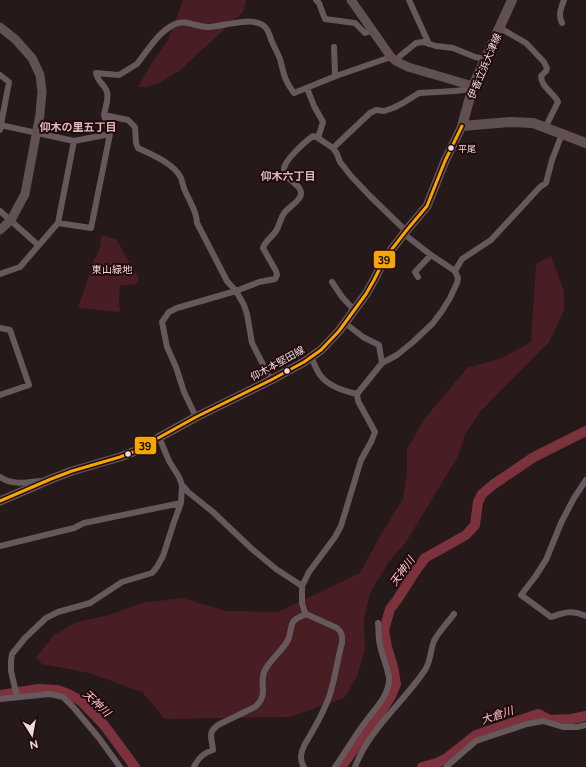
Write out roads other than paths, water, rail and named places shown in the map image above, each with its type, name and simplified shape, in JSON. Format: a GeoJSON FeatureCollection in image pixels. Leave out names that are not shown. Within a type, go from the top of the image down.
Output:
{"type":"FeatureCollection","features":[{"type":"Feature","properties":{"kind":"main road"},"geometry":{"type":"LineString","coordinates":[[351,0],[394,59],[408,67],[473,87]]}},
{"type":"Feature","properties":{"kind":"main road","name":"伊香立浜大津線"},"geometry":{"type":"LineString","coordinates":[[462,126],[473,87],[512,0]]}},
{"type":"Feature","properties":{"kind":"main road"},"geometry":{"type":"LineString","coordinates":[[0,27],[15,39],[32,58],[40,75],[42,91],[41,105],[25,194],[11,220],[0,230]]}},
{"type":"Feature","properties":{"kind":"main road"},"geometry":{"type":"LineString","coordinates":[[462,126],[516,122],[533,123],[586,143]]}},
{"type":"Feature","properties":{"kind":"main road","name":"仰木本堅田線"},"geometry":{"type":"LineString","coordinates":[[0,501],[72,471],[133,452],[196,417],[271,380],[304,362],[321,350],[345,323],[366,294],[385,258],[426,206],[445,160],[462,126]]}},
{"type":"Feature","properties":{"kind":"street"},"geometry":{"type":"LineString","coordinates":[[316,0],[319,3],[325,19],[355,23],[365,33],[373,30]]}},
{"type":"Feature","properties":{"kind":"street"},"geometry":{"type":"LineString","coordinates":[[409,0],[429,44]]}},
{"type":"Feature","properties":{"kind":"street"},"geometry":{"type":"LineString","coordinates":[[562,23],[560,12],[564,0]]}},
{"type":"Feature","properties":{"kind":"street"},"geometry":{"type":"LineString","coordinates":[[58,223],[91,228],[110,134],[104,115],[107,102],[107,93],[96,76],[96,73],[119,75],[137,64],[161,33],[167,28],[181,22],[205,28],[240,22],[254,22],[264,26],[268,31],[280,60],[288,86],[294,93],[336,76],[394,59],[416,43],[423,42],[436,46],[454,48],[475,57],[485,59]]}},
{"type":"Feature","properties":{"kind":"street"},"geometry":{"type":"LineString","coordinates":[[500,28],[526,43],[544,62],[547,68],[541,80],[558,102],[545,128]]}},
{"type":"Feature","properties":{"kind":"street"},"geometry":{"type":"LineString","coordinates":[[334,47],[334,73],[336,76]]}},
{"type":"Feature","properties":{"kind":"street"},"geometry":{"type":"LineString","coordinates":[[0,75],[9,82],[0,127],[74,141],[110,134]]}},
{"type":"Feature","properties":{"kind":"street"},"geometry":{"type":"LineString","coordinates":[[333,148],[370,113],[376,110],[384,111],[393,108],[419,93],[455,91],[473,87]]}},
{"type":"Feature","properties":{"kind":"street"},"geometry":{"type":"LineString","coordinates":[[307,88],[314,106],[323,122],[318,138]]}},
{"type":"Feature","properties":{"kind":"street"},"geometry":{"type":"LineString","coordinates":[[104,115],[128,120],[135,127],[136,143],[138,148],[156,156],[176,170],[182,179],[197,222],[227,281],[236,291],[244,305],[252,342],[271,380]]}},
{"type":"Feature","properties":{"kind":"street"},"geometry":{"type":"LineString","coordinates":[[455,271],[462,259],[491,240],[540,187],[546,183],[552,160],[562,134]]}},
{"type":"Feature","properties":{"kind":"street"},"geometry":{"type":"LineString","coordinates":[[196,417],[184,392],[176,367],[167,347],[162,322],[169,312],[177,308],[236,291],[259,282],[275,279],[277,275],[276,271],[262,248],[276,231],[286,211],[300,198],[301,193],[301,189],[285,175],[285,164],[304,143],[313,136],[318,138],[333,148],[340,162],[351,176],[405,233],[430,255],[455,271],[458,278],[457,283],[442,311],[433,323],[397,355],[382,363],[357,394],[358,401],[374,432],[371,442],[361,460],[341,526],[335,537],[309,572],[302,586],[302,603],[306,614],[338,628],[341,631],[342,636],[342,644],[329,696],[320,718],[302,749],[300,756],[304,767]]}},
{"type":"Feature","properties":{"kind":"street"},"geometry":{"type":"LineString","coordinates":[[0,274],[20,267],[58,223],[74,141]]}},
{"type":"Feature","properties":{"kind":"street"},"geometry":{"type":"LineString","coordinates":[[0,211],[38,245]]}},
{"type":"Feature","properties":{"kind":"street"},"geometry":{"type":"LineString","coordinates":[[418,277],[415,272],[430,255]]}},
{"type":"Feature","properties":{"kind":"street"},"geometry":{"type":"LineString","coordinates":[[332,282],[342,297],[354,310]]}},
{"type":"Feature","properties":{"kind":"street"},"geometry":{"type":"LineString","coordinates":[[345,323],[363,337],[379,345],[382,363]]}},
{"type":"Feature","properties":{"kind":"street"},"geometry":{"type":"LineString","coordinates":[[0,328],[10,330],[29,385],[0,395]]}},
{"type":"Feature","properties":{"kind":"street"},"geometry":{"type":"LineString","coordinates":[[310,357],[320,375],[331,385],[346,392],[357,394]]}},
{"type":"Feature","properties":{"kind":"street"},"geometry":{"type":"LineString","coordinates":[[159,437],[169,461],[182,485],[188,492],[213,512],[252,549],[302,586]]}},
{"type":"Feature","properties":{"kind":"street"},"geometry":{"type":"LineString","coordinates":[[0,477],[5,480],[20,483],[51,479]]}},
{"type":"Feature","properties":{"kind":"street"},"geometry":{"type":"LineString","coordinates":[[586,480],[574,498],[561,523],[546,560],[521,595],[551,616],[575,612],[586,616]]}},
{"type":"Feature","properties":{"kind":"street"},"geometry":{"type":"LineString","coordinates":[[17,697],[11,661],[12,654],[15,649],[46,618],[58,612],[90,603],[122,582],[152,572],[157,567],[163,556],[181,502],[182,485]]}},
{"type":"Feature","properties":{"kind":"street"},"geometry":{"type":"LineString","coordinates":[[0,546],[74,528],[84,523],[181,502]]}},
{"type":"Feature","properties":{"kind":"street"},"geometry":{"type":"LineString","coordinates":[[194,767],[197,760],[206,752],[213,750],[211,731],[214,728],[259,703],[264,692],[263,680],[265,670],[284,648],[289,638],[294,621],[306,614]]}},
{"type":"Feature","properties":{"kind":"street"},"geometry":{"type":"LineString","coordinates":[[355,767],[360,755],[375,732],[425,670],[429,662],[434,640],[454,614]]}},
{"type":"Feature","properties":{"kind":"street"},"geometry":{"type":"LineString","coordinates":[[335,767],[373,713],[385,694],[388,685],[389,678],[379,640],[378,623]]}},
{"type":"Feature","properties":{"kind":"street"},"geometry":{"type":"LineString","coordinates":[[0,699],[50,694],[63,697],[99,738],[120,767]]}},
{"type":"Feature","properties":{"kind":"street"},"geometry":{"type":"LineString","coordinates":[[446,767],[476,741],[527,724],[543,722],[563,727],[577,727],[586,725]]}},
{"type":"Feature","properties":{"kind":"waterway","name":"天神川"},"geometry":{"type":"LineString","coordinates":[[341,767],[379,715],[391,696],[396,684],[384,630],[390,609],[414,573],[425,558],[466,535],[475,525],[478,502],[482,494],[494,484],[534,457],[586,431]]}},
{"type":"Feature","properties":{"kind":"waterway","name":"天神川"},"geometry":{"type":"LineString","coordinates":[[0,695],[38,689],[57,690],[68,694],[81,701],[104,725],[135,767]]}},
{"type":"Feature","properties":{"kind":"waterway","name":"大倉川"},"geometry":{"type":"LineString","coordinates":[[422,767],[437,763],[447,758],[476,735],[538,714],[550,720],[572,719],[586,716]]}},
{"type":"Feature","properties":{"kind":"place","name":"平尾"},"geometry":{"type":"Point","coordinates":[451,148]}},
{"type":"Feature","properties":{"kind":"district","name":"仰木の里五丁目"},"geometry":{"type":"Point","coordinates":[78,127]}},
{"type":"Feature","properties":{"kind":"district","name":"仰木六丁目"},"geometry":{"type":"Point","coordinates":[288,176]}},
{"type":"Feature","properties":{"kind":"park label","name":"東山緑地"},"geometry":{"type":"Point","coordinates":[112,269]}}]}
